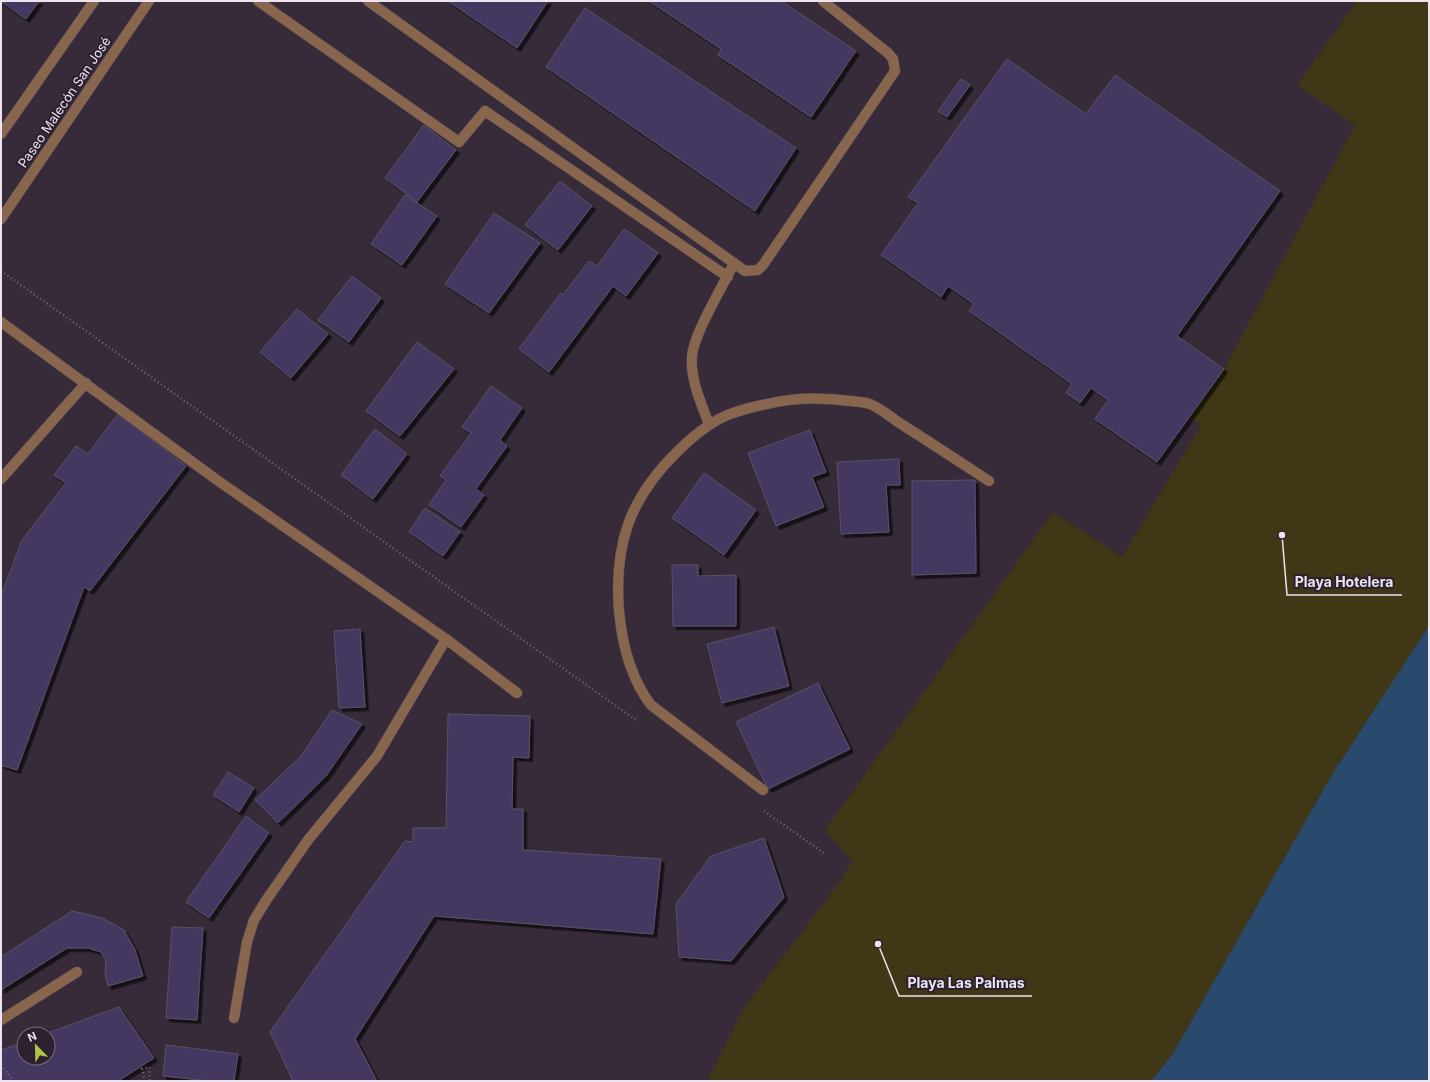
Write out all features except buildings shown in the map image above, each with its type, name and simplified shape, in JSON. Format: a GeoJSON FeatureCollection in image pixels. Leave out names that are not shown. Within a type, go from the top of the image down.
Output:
{"type":"FeatureCollection","features":[{"type":"Feature","properties":{"kind":"street"},"geometry":{"type":"LineString","coordinates":[[1,134],[94,1]]}},
{"type":"Feature","properties":{"kind":"street","name":"Paseo Malecón San José"},"geometry":{"type":"LineString","coordinates":[[1,219],[149,1]]}},
{"type":"Feature","properties":{"kind":"street"},"geometry":{"type":"LineString","coordinates":[[258,1],[459,142],[485,111],[728,278]]}},
{"type":"Feature","properties":{"kind":"street"},"geometry":{"type":"LineString","coordinates":[[368,1],[746,271],[758,270],[763,265],[896,71],[893,60],[888,52],[823,1]]}},
{"type":"Feature","properties":{"kind":"street"},"geometry":{"type":"LineString","coordinates":[[709,424],[696,389],[692,356],[695,340],[728,278],[734,263]]}},
{"type":"Feature","properties":{"kind":"street"},"geometry":{"type":"LineString","coordinates":[[1,322],[217,480],[446,640],[517,693]]}},
{"type":"Feature","properties":{"kind":"street"},"geometry":{"type":"LineString","coordinates":[[1,479],[86,383]]}},
{"type":"Feature","properties":{"kind":"street"},"geometry":{"type":"LineString","coordinates":[[763,790],[651,705],[644,695],[630,663],[621,628],[618,589],[620,554],[627,527],[642,493],[661,467],[684,444],[709,424],[732,413],[786,399],[832,399],[870,404],[989,481]]}},
{"type":"Feature","properties":{"kind":"street"},"geometry":{"type":"LineString","coordinates":[[234,1018],[246,942],[254,920],[308,840],[377,756],[446,640]]}},
{"type":"Feature","properties":{"kind":"street"},"geometry":{"type":"LineString","coordinates":[[1,1020],[77,972]]}},
{"type":"Feature","properties":{"kind":"path"},"geometry":{"type":"LineString","coordinates":[[1,271],[637,721]]}},
{"type":"Feature","properties":{"kind":"path"},"geometry":{"type":"LineString","coordinates":[[760,808],[825,854]]}},
{"type":"Feature","properties":{"kind":"path"},"geometry":{"type":"LineString","coordinates":[[1,1065],[13,1081]]}},
{"type":"Feature","properties":{"kind":"path"},"geometry":{"type":"LineString","coordinates":[[145,1081],[142,1069],[149,1067],[150,1081]]}},
{"type":"Feature","properties":{"kind":"sand"},"geometry":{"type":"Polygon","coordinates":[[[1357,1],[1429,1],[1429,626],[1333,773],[1172,1055],[1151,1081],[707,1081],[743,1009],[841,880],[852,861],[825,830],[1053,512],[1122,557],[1201,425],[1173,405],[1224,369],[1355,125],[1297,85],[1357,1]]]}},
{"type":"Feature","properties":{"kind":"water"},"geometry":{"type":"Polygon","coordinates":[[[1429,626],[1429,1081],[1151,1081],[1172,1055],[1333,773],[1429,626]]]}},
{"type":"Feature","properties":{"kind":"place","name":"Playa Hotelera"},"geometry":{"type":"Point","coordinates":[1282,535]}},
{"type":"Feature","properties":{"kind":"place","name":"Playa Las Palmas"},"geometry":{"type":"Point","coordinates":[878,944]}}]}
